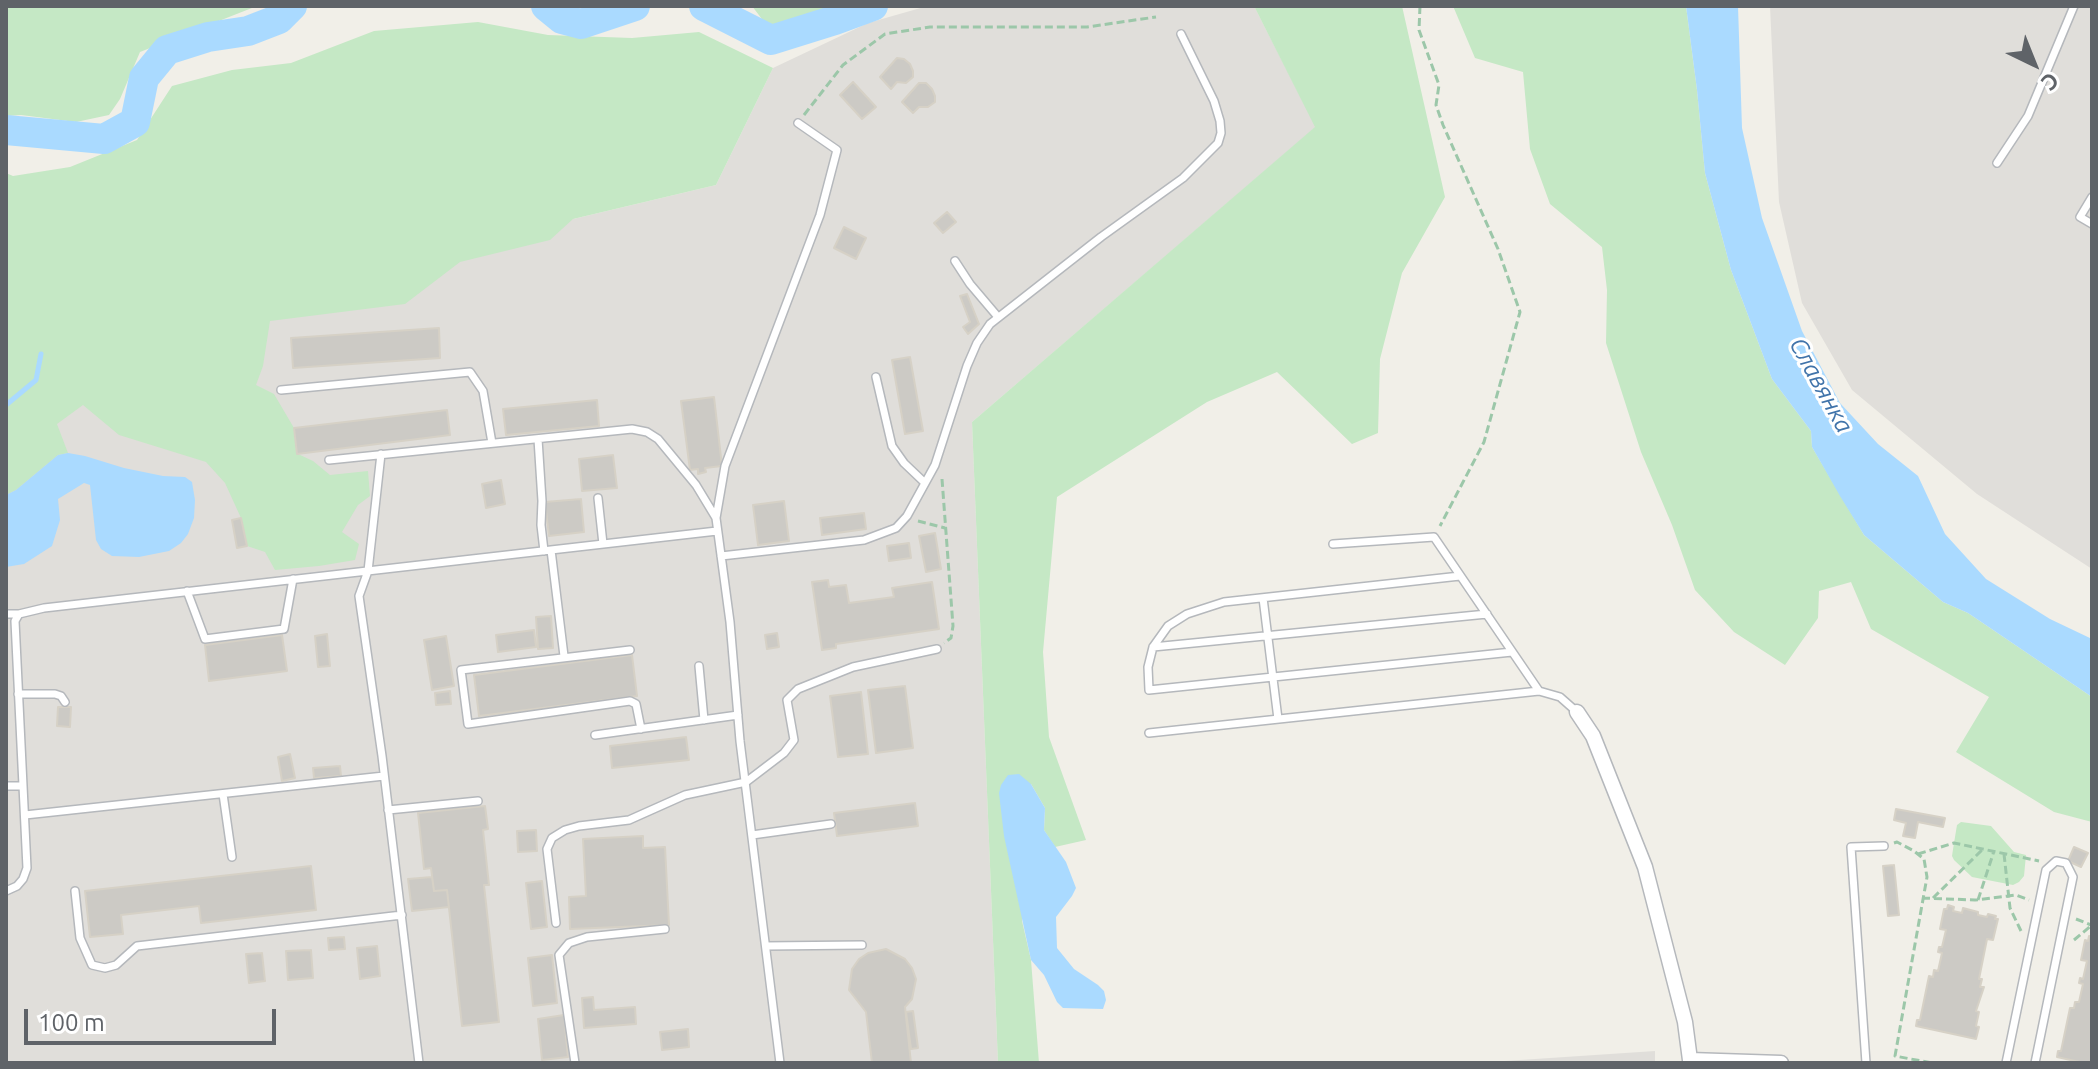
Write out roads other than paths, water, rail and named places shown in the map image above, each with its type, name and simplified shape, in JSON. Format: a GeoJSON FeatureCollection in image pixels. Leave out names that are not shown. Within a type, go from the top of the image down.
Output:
{"type":"FeatureCollection","features":[{"type":"Feature","properties":{"kind":"street"},"geometry":{"type":"LineString","coordinates":[[1577,712],[1593,736],[1645,867],[1685,1022],[1690,1061],[1781,1063]]}},
{"type":"Feature","properties":{"kind":"lane"},"geometry":{"type":"LineString","coordinates":[[1997,163],[2028,116],[2074,6]]}},
{"type":"Feature","properties":{"kind":"lane"},"geometry":{"type":"LineString","coordinates":[[721,556],[864,540],[896,528],[907,516],[935,465],[967,366],[990,324],[1101,237],[1183,178],[1218,143],[1221,133],[1217,111],[1181,34]]}},
{"type":"Feature","properties":{"kind":"lane"},"geometry":{"type":"LineString","coordinates":[[780,1063],[716,518],[725,466],[820,215],[837,150],[798,123]]}},
{"type":"Feature","properties":{"kind":"lane"},"geometry":{"type":"LineString","coordinates":[[2092,197],[2080,217],[2092,224]]}},
{"type":"Feature","properties":{"kind":"lane"},"geometry":{"type":"LineString","coordinates":[[955,261],[998,317]]}},
{"type":"Feature","properties":{"kind":"lane"},"geometry":{"type":"LineString","coordinates":[[281,390],[470,372],[483,391],[492,443]]}},
{"type":"Feature","properties":{"kind":"lane"},"geometry":{"type":"LineString","coordinates":[[876,377],[892,446],[925,483]]}},
{"type":"Feature","properties":{"kind":"lane"},"geometry":{"type":"LineString","coordinates":[[329,460],[632,429],[647,432],[658,439],[696,485],[716,518]]}},
{"type":"Feature","properties":{"kind":"lane"},"geometry":{"type":"LineString","coordinates":[[538,439],[541,525],[564,656]]}},
{"type":"Feature","properties":{"kind":"lane"},"geometry":{"type":"LineString","coordinates":[[381,454],[368,571],[359,596],[419,1063]]}},
{"type":"Feature","properties":{"kind":"lane"},"geometry":{"type":"LineString","coordinates":[[598,498],[603,544]]}},
{"type":"Feature","properties":{"kind":"lane"},"geometry":{"type":"LineString","coordinates":[[6,614],[717,531]]}},
{"type":"Feature","properties":{"kind":"lane"},"geometry":{"type":"LineString","coordinates":[[1333,544],[1434,537],[1539,691]]}},
{"type":"Feature","properties":{"kind":"lane"},"geometry":{"type":"LineString","coordinates":[[1460,576],[1224,602],[1187,614],[1168,626],[1153,647],[1148,667],[1149,690],[1512,652]]}},
{"type":"Feature","properties":{"kind":"lane"},"geometry":{"type":"LineString","coordinates":[[187,591],[205,639],[284,629],[293,579]]}},
{"type":"Feature","properties":{"kind":"lane"},"geometry":{"type":"LineString","coordinates":[[1263,598],[1278,719]]}},
{"type":"Feature","properties":{"kind":"lane"},"geometry":{"type":"LineString","coordinates":[[6,891],[17,886],[27,868],[15,621],[19,614]]}},
{"type":"Feature","properties":{"kind":"lane"},"geometry":{"type":"LineString","coordinates":[[1153,647],[1487,614]]}},
{"type":"Feature","properties":{"kind":"lane"},"geometry":{"type":"LineString","coordinates":[[556,923],[547,849],[552,838],[579,826],[629,820],[685,795],[746,782],[784,753],[794,740],[787,700],[798,689],[853,667],[937,649]]}},
{"type":"Feature","properties":{"kind":"lane"},"geometry":{"type":"LineString","coordinates":[[630,650],[461,670],[468,724],[630,701],[636,704],[641,729]]}},
{"type":"Feature","properties":{"kind":"lane"},"geometry":{"type":"LineString","coordinates":[[699,666],[704,720]]}},
{"type":"Feature","properties":{"kind":"lane"},"geometry":{"type":"LineString","coordinates":[[1149,733],[1539,691],[1560,697],[1577,712]]}},
{"type":"Feature","properties":{"kind":"lane"},"geometry":{"type":"LineString","coordinates":[[6,699],[55,694],[65,702]]}},
{"type":"Feature","properties":{"kind":"lane"},"geometry":{"type":"LineString","coordinates":[[595,735],[738,715]]}},
{"type":"Feature","properties":{"kind":"lane"},"geometry":{"type":"LineString","coordinates":[[25,815],[384,776]]}},
{"type":"Feature","properties":{"kind":"lane"},"geometry":{"type":"LineString","coordinates":[[6,786],[23,786]]}},
{"type":"Feature","properties":{"kind":"lane"},"geometry":{"type":"LineString","coordinates":[[223,794],[232,857]]}},
{"type":"Feature","properties":{"kind":"lane"},"geometry":{"type":"LineString","coordinates":[[388,810],[478,801]]}},
{"type":"Feature","properties":{"kind":"lane"},"geometry":{"type":"LineString","coordinates":[[752,835],[831,824]]}},
{"type":"Feature","properties":{"kind":"lane"},"geometry":{"type":"LineString","coordinates":[[1866,1063],[1851,847],[1884,846]]}},
{"type":"Feature","properties":{"kind":"lane"},"geometry":{"type":"LineString","coordinates":[[2006,1063],[2046,870],[2056,861],[2066,863],[2073,877],[2035,1063]]}},
{"type":"Feature","properties":{"kind":"lane"},"geometry":{"type":"LineString","coordinates":[[75,891],[80,938],[92,965],[105,968],[116,965],[137,946],[402,915]]}},
{"type":"Feature","properties":{"kind":"lane"},"geometry":{"type":"LineString","coordinates":[[575,1063],[559,955],[569,943],[587,937],[665,929]]}},
{"type":"Feature","properties":{"kind":"lane"},"geometry":{"type":"LineString","coordinates":[[766,946],[862,945]]}},
{"type":"Feature","properties":{"kind":"water","name":"Славянка"},"geometry":{"type":"Polygon","coordinates":[[[1686,6],[1738,6],[1742,128],[1762,218],[1802,331],[1840,403],[1878,444],[1918,476],[1945,534],[1986,579],[2050,619],[2092,639],[2092,697],[1968,613],[1943,602],[1864,535],[1840,496],[1812,447],[1811,431],[1772,379],[1731,270],[1705,173],[1686,6]]]}},
{"type":"Feature","properties":{"kind":"water"},"geometry":{"type":"Polygon","coordinates":[[[68,453],[163,476],[185,477],[192,482],[195,500],[194,518],[188,534],[169,551],[139,557],[112,556],[101,549],[96,540],[90,485],[84,483],[58,499],[60,520],[52,546],[24,564],[6,567],[6,495],[58,455],[68,453]]]}},
{"type":"Feature","properties":{"kind":"water"},"geometry":{"type":"Polygon","coordinates":[[[1019,774],[1031,784],[1045,808],[1044,830],[1066,862],[1076,888],[1056,917],[1057,948],[1074,969],[1104,991],[1106,1000],[1103,1009],[1063,1008],[1044,975],[1031,960],[1004,836],[999,793],[1008,775],[1019,774]]]}},
{"type":"Feature","properties":{"kind":"waterway"},"geometry":{"type":"LineString","coordinates":[[6,130],[104,139],[135,122],[144,78],[167,50],[208,37],[248,31],[279,19],[292,6]]}},
{"type":"Feature","properties":{"kind":"waterway"},"geometry":{"type":"LineString","coordinates":[[546,6],[562,19],[581,24],[635,6]]}},
{"type":"Feature","properties":{"kind":"waterway"},"geometry":{"type":"LineString","coordinates":[[704,6],[771,40],[873,6]]}},
{"type":"Feature","properties":{"kind":"waterway"},"geometry":{"type":"LineString","coordinates":[[6,405],[36,380],[41,354]]}}]}
